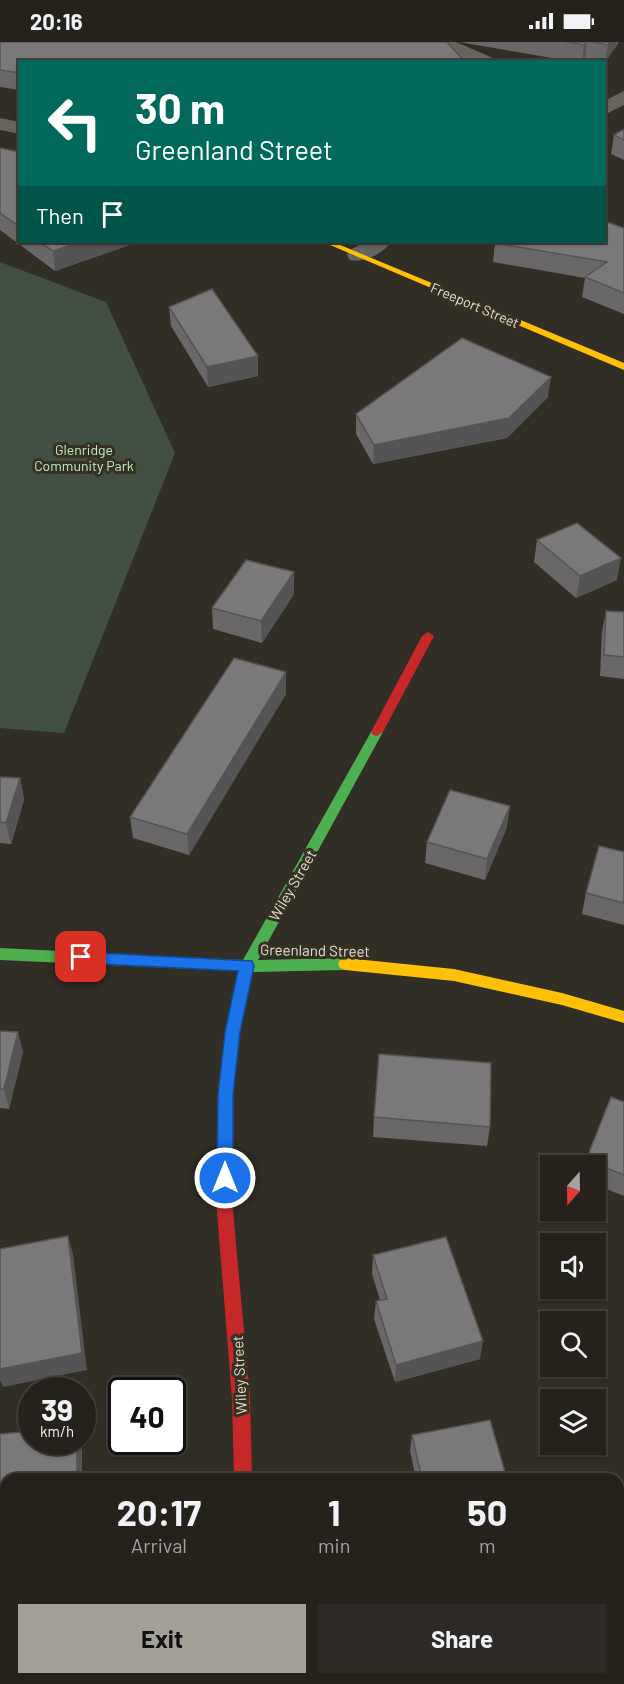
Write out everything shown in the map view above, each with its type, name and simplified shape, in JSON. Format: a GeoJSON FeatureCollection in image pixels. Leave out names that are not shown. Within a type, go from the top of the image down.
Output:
{"type":"FeatureCollection","features":[{"type":"Feature","properties":{"kind":"street"},"geometry":{"type":"LineString","coordinates":[[441,42],[482,60]]}},
{"type":"Feature","properties":{"kind":"street"},"geometry":{"type":"LineString","coordinates":[[606,108],[624,98]]}},
{"type":"Feature","properties":{"kind":"street"},"geometry":{"type":"LineString","coordinates":[[0,124],[18,128]]}},
{"type":"Feature","properties":{"kind":"street","name":"Freeport Street"},"geometry":{"type":"LineString","coordinates":[[329,243],[624,368]]}},
{"type":"Feature","properties":{"kind":"street"},"geometry":{"type":"LineString","coordinates":[[358,255],[378,243]]}},
{"type":"Feature","properties":{"kind":"street","name":"Wiley Street"},"geometry":{"type":"LineString","coordinates":[[243,1473],[239,1376],[224,1199],[225,1095],[232,1032],[247,966],[352,779],[428,636]]}},
{"type":"Feature","properties":{"kind":"street","name":"Greenland Street"},"geometry":{"type":"LineString","coordinates":[[0,954],[247,966],[346,964],[454,975],[562,999],[624,1017]]}},
{"type":"Feature","properties":{"kind":"green space","name":"Glenridge Community Park"},"geometry":{"type":"Polygon","coordinates":[[[0,262],[106,302],[175,453],[64,733],[0,728],[0,262]]]}},
{"type":"Feature","properties":{"kind":"building"},"geometry":{"type":"Polygon","coordinates":[[[0,42],[447,42],[463,60],[18,60],[18,73],[0,70],[0,42]]]}},
{"type":"Feature","properties":{"kind":"building"},"geometry":{"type":"Polygon","coordinates":[[[566,42],[586,42],[584,45],[566,42]]]}},
{"type":"Feature","properties":{"kind":"building"},"geometry":{"type":"Polygon","coordinates":[[[591,42],[610,42],[608,45],[591,42]]]}},
{"type":"Feature","properties":{"kind":"building"},"geometry":{"type":"Polygon","coordinates":[[[624,129],[624,140],[614,135],[624,129]]]}},
{"type":"Feature","properties":{"kind":"building"},"geometry":{"type":"Polygon","coordinates":[[[0,148],[18,152],[18,226],[0,213],[0,148]]]}},
{"type":"Feature","properties":{"kind":"building"},"geometry":{"type":"Polygon","coordinates":[[[606,222],[624,228],[624,293],[585,277],[607,262],[495,243],[606,243],[606,222]]]}},
{"type":"Feature","properties":{"kind":"building"},"geometry":{"type":"Polygon","coordinates":[[[41,243],[77,243],[53,251],[41,243]]]}},
{"type":"Feature","properties":{"kind":"building"},"geometry":{"type":"Polygon","coordinates":[[[212,289],[258,356],[207,367],[169,307],[212,289]]]}},
{"type":"Feature","properties":{"kind":"building"},"geometry":{"type":"Polygon","coordinates":[[[462,338],[551,377],[509,418],[374,445],[356,414],[462,338]]]}},
{"type":"Feature","properties":{"kind":"building"},"geometry":{"type":"Polygon","coordinates":[[[577,523],[621,558],[580,576],[537,540],[577,523]]]}},
{"type":"Feature","properties":{"kind":"building"},"geometry":{"type":"Polygon","coordinates":[[[246,560],[294,572],[261,621],[212,608],[246,560]]]}},
{"type":"Feature","properties":{"kind":"building"},"geometry":{"type":"Polygon","coordinates":[[[606,611],[624,612],[624,657],[604,655],[606,611]]]}},
{"type":"Feature","properties":{"kind":"building"},"geometry":{"type":"Polygon","coordinates":[[[234,658],[286,672],[187,834],[130,817],[234,658]]]}},
{"type":"Feature","properties":{"kind":"building"},"geometry":{"type":"Polygon","coordinates":[[[0,777],[20,778],[6,823],[0,822],[0,777]]]}},
{"type":"Feature","properties":{"kind":"building"},"geometry":{"type":"Polygon","coordinates":[[[450,790],[510,806],[487,859],[427,842],[450,790]]]}},
{"type":"Feature","properties":{"kind":"building"},"geometry":{"type":"Polygon","coordinates":[[[599,846],[624,852],[624,903],[586,893],[599,846]]]}},
{"type":"Feature","properties":{"kind":"building"},"geometry":{"type":"Polygon","coordinates":[[[0,1031],[18,1032],[4,1089],[0,1089],[0,1031]]]}},
{"type":"Feature","properties":{"kind":"building"},"geometry":{"type":"Polygon","coordinates":[[[379,1054],[491,1063],[490,1127],[374,1117],[379,1054]]]}},
{"type":"Feature","properties":{"kind":"building"},"geometry":{"type":"Polygon","coordinates":[[[611,1097],[624,1102],[624,1175],[606,1168],[606,1155],[588,1155],[611,1097]]]}},
{"type":"Feature","properties":{"kind":"building"},"geometry":{"type":"Polygon","coordinates":[[[68,1236],[82,1353],[0,1369],[0,1249],[68,1236]]]}},
{"type":"Feature","properties":{"kind":"building"},"geometry":{"type":"Polygon","coordinates":[[[446,1237],[483,1341],[396,1365],[376,1301],[387,1299],[373,1255],[446,1237]]]}},
{"type":"Feature","properties":{"kind":"building"},"geometry":{"type":"Polygon","coordinates":[[[490,1420],[505,1473],[421,1473],[412,1435],[490,1420]]]}},
{"type":"Feature","properties":{"kind":"building"},"geometry":{"type":"Polygon","coordinates":[[[18,1432],[18,1455],[77,1455],[77,1473],[0,1473],[0,1434],[18,1432]]]}},
{"type":"Feature","properties":{"kind":"traffic: fast"},"geometry":{"type":"LineString","coordinates":[[226,1090],[232,1032],[247,966],[377,732]]}},
{"type":"Feature","properties":{"kind":"traffic: fast"},"geometry":{"type":"LineString","coordinates":[[0,954],[247,966],[345,964]]}},
{"type":"Feature","properties":{"kind":"traffic: slow"},"geometry":{"type":"LineString","coordinates":[[329,243],[624,367]]}},
{"type":"Feature","properties":{"kind":"traffic: slow"},"geometry":{"type":"LineString","coordinates":[[345,964],[454,975],[562,999],[624,1017]]}},
{"type":"Feature","properties":{"kind":"traffic: jam"},"geometry":{"type":"LineString","coordinates":[[377,732],[428,636]]}},
{"type":"Feature","properties":{"kind":"traffic: jam"},"geometry":{"type":"LineString","coordinates":[[226,1090],[224,1199],[241,1398],[243,1473]]}},
{"type":"Feature","properties":{"kind":"route"},"geometry":{"type":"LineString","coordinates":[[81,957],[247,966],[232,1032],[225,1095],[225,1178]]}}]}
